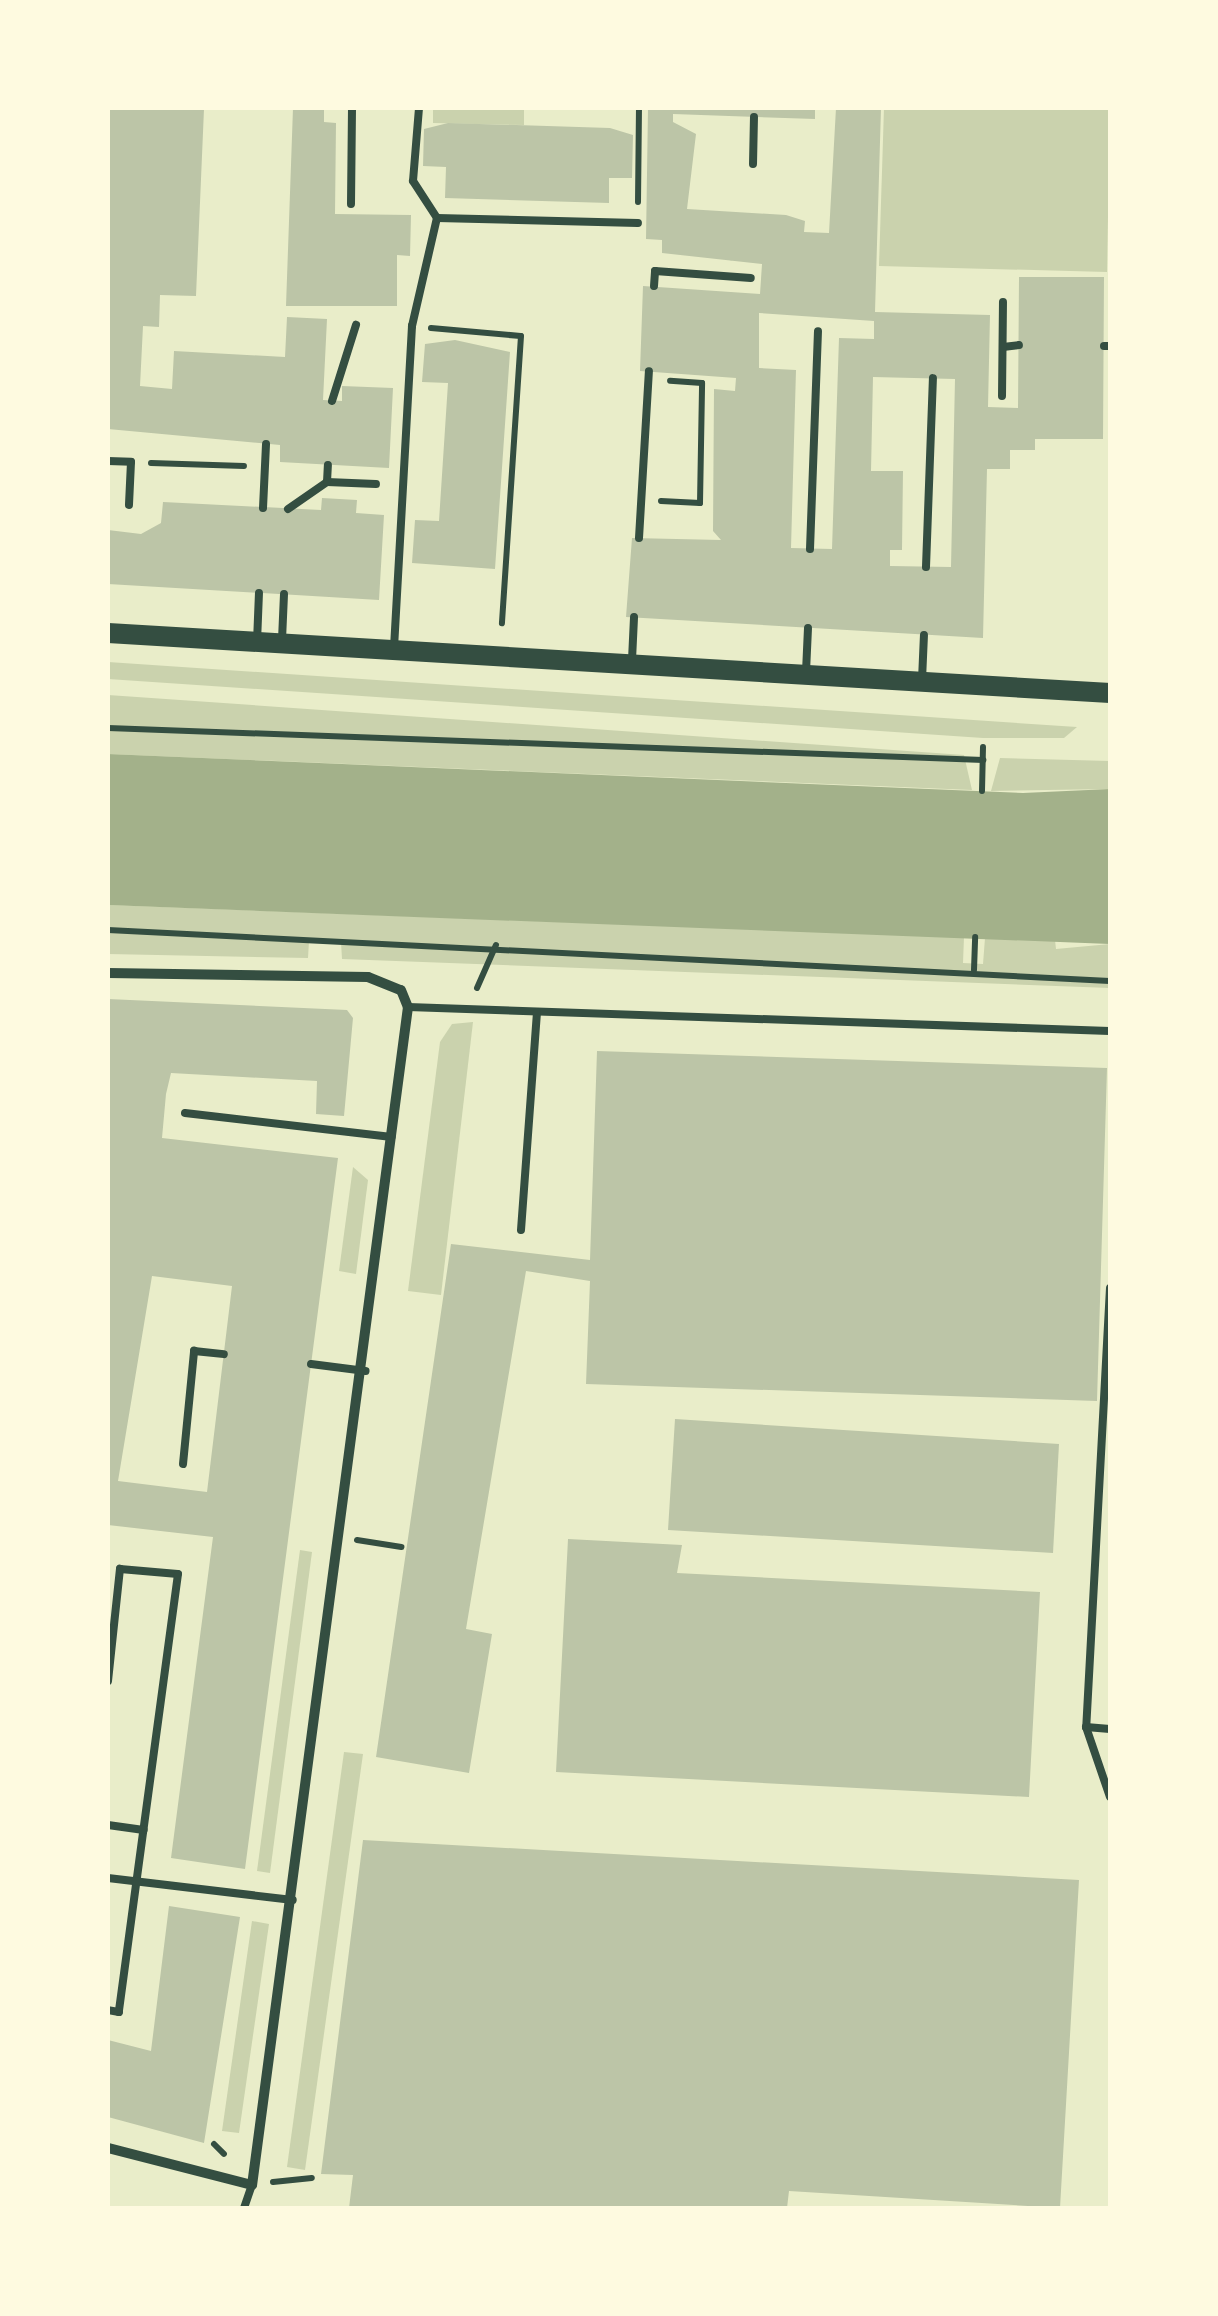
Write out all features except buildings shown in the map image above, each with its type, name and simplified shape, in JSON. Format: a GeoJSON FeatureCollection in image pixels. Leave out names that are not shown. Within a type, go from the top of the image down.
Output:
{"type":"FeatureCollection","features":[{"type":"Feature","properties":{"kind":"main road"},"geometry":{"type":"LineString","coordinates":[[108,633],[1110,693]]}},
{"type":"Feature","properties":{"kind":"street"},"geometry":{"type":"LineString","coordinates":[[108,973],[368,977],[401,990],[408,1006],[366,1371],[252,2184],[108,2148]]}},
{"type":"Feature","properties":{"kind":"lane"},"geometry":{"type":"LineString","coordinates":[[351,204],[352,108]]}},
{"type":"Feature","properties":{"kind":"lane"},"geometry":{"type":"LineString","coordinates":[[394,648],[412,326],[438,218],[414,181],[418,108]]}},
{"type":"Feature","properties":{"kind":"lane"},"geometry":{"type":"LineString","coordinates":[[753,164],[754,117]]}},
{"type":"Feature","properties":{"kind":"lane"},"geometry":{"type":"LineString","coordinates":[[438,218],[638,224]]}},
{"type":"Feature","properties":{"kind":"lane"},"geometry":{"type":"LineString","coordinates":[[654,286],[655,271],[750,278]]}},
{"type":"Feature","properties":{"kind":"lane"},"geometry":{"type":"LineString","coordinates":[[1002,396],[1003,302]]}},
{"type":"Feature","properties":{"kind":"lane"},"geometry":{"type":"LineString","coordinates":[[332,401],[356,325]]}},
{"type":"Feature","properties":{"kind":"lane"},"geometry":{"type":"LineString","coordinates":[[810,549],[818,331]]}},
{"type":"Feature","properties":{"kind":"lane"},"geometry":{"type":"LineString","coordinates":[[1002,346],[1019,346]]}},
{"type":"Feature","properties":{"kind":"lane"},"geometry":{"type":"LineString","coordinates":[[639,538],[648,376]]}},
{"type":"Feature","properties":{"kind":"lane"},"geometry":{"type":"LineString","coordinates":[[926,566],[933,378]]}},
{"type":"Feature","properties":{"kind":"lane"},"geometry":{"type":"LineString","coordinates":[[263,508],[266,444]]}},
{"type":"Feature","properties":{"kind":"lane"},"geometry":{"type":"LineString","coordinates":[[108,460],[131,462],[129,505]]}},
{"type":"Feature","properties":{"kind":"lane"},"geometry":{"type":"LineString","coordinates":[[327,482],[328,465]]}},
{"type":"Feature","properties":{"kind":"lane"},"geometry":{"type":"LineString","coordinates":[[288,509],[327,482],[376,484]]}},
{"type":"Feature","properties":{"kind":"lane"},"geometry":{"type":"LineString","coordinates":[[257,642],[259,592]]}},
{"type":"Feature","properties":{"kind":"lane"},"geometry":{"type":"LineString","coordinates":[[282,642],[284,594]]}},
{"type":"Feature","properties":{"kind":"lane"},"geometry":{"type":"LineString","coordinates":[[632,665],[634,617]]}},
{"type":"Feature","properties":{"kind":"lane"},"geometry":{"type":"LineString","coordinates":[[806,677],[808,628]]}},
{"type":"Feature","properties":{"kind":"lane"},"geometry":{"type":"LineString","coordinates":[[922,684],[924,635]]}},
{"type":"Feature","properties":{"kind":"lane"},"geometry":{"type":"LineString","coordinates":[[408,1006],[537,1014],[1110,1031]]}},
{"type":"Feature","properties":{"kind":"lane"},"geometry":{"type":"LineString","coordinates":[[522,1230],[537,1014]]}},
{"type":"Feature","properties":{"kind":"lane"},"geometry":{"type":"LineString","coordinates":[[184,1113],[392,1137]]}},
{"type":"Feature","properties":{"kind":"lane"},"geometry":{"type":"LineString","coordinates":[[1110,1288],[1086,1727],[1110,1796]]}},
{"type":"Feature","properties":{"kind":"lane"},"geometry":{"type":"LineString","coordinates":[[182,1464],[194,1351],[224,1354]]}},
{"type":"Feature","properties":{"kind":"lane"},"geometry":{"type":"LineString","coordinates":[[310,1364],[366,1371]]}},
{"type":"Feature","properties":{"kind":"lane"},"geometry":{"type":"LineString","coordinates":[[108,1682],[120,1569],[178,1574],[120,2012],[108,2010]]}},
{"type":"Feature","properties":{"kind":"lane"},"geometry":{"type":"LineString","coordinates":[[1086,1727],[1110,1729]]}},
{"type":"Feature","properties":{"kind":"lane"},"geometry":{"type":"LineString","coordinates":[[108,1825],[144,1830]]}},
{"type":"Feature","properties":{"kind":"lane"},"geometry":{"type":"LineString","coordinates":[[108,1878],[292,1900]]}},
{"type":"Feature","properties":{"kind":"lane"},"geometry":{"type":"LineString","coordinates":[[244,2208],[252,2184]]}},
{"type":"Feature","properties":{"kind":"path"},"geometry":{"type":"LineString","coordinates":[[638,224],[639,108]]}},
{"type":"Feature","properties":{"kind":"path"},"geometry":{"type":"LineString","coordinates":[[412,326],[521,336],[502,623]]}},
{"type":"Feature","properties":{"kind":"path"},"geometry":{"type":"LineString","coordinates":[[642,500],[700,504],[702,383],[648,376]]}},
{"type":"Feature","properties":{"kind":"path"},"geometry":{"type":"LineString","coordinates":[[131,462],[265,466]]}},
{"type":"Feature","properties":{"kind":"path"},"geometry":{"type":"LineString","coordinates":[[108,728],[982,760]]}},
{"type":"Feature","properties":{"kind":"path"},"geometry":{"type":"LineString","coordinates":[[982,791],[983,747]]}},
{"type":"Feature","properties":{"kind":"path"},"geometry":{"type":"LineString","coordinates":[[108,930],[497,944],[1110,981]]}},
{"type":"Feature","properties":{"kind":"path"},"geometry":{"type":"LineString","coordinates":[[974,970],[975,937]]}},
{"type":"Feature","properties":{"kind":"path"},"geometry":{"type":"LineString","coordinates":[[469,1011],[497,944]]}},
{"type":"Feature","properties":{"kind":"path"},"geometry":{"type":"LineString","coordinates":[[252,2184],[312,2178]]}},
{"type":"Feature","properties":{"kind":"shaded area"},"geometry":{"type":"Polygon","coordinates":[[[433,108],[524,108],[524,125],[433,123],[433,108]]]}},
{"type":"Feature","properties":{"kind":"shaded area"},"geometry":{"type":"Polygon","coordinates":[[[884,108],[1110,108],[1107,272],[879,266],[884,108]]]}},
{"type":"Feature","properties":{"kind":"shaded area"},"geometry":{"type":"Polygon","coordinates":[[[108,662],[1077,727],[1064,738],[983,738],[108,679],[108,662]]]}},
{"type":"Feature","properties":{"kind":"shaded area"},"geometry":{"type":"Polygon","coordinates":[[[108,695],[964,755],[972,790],[108,754],[108,695]]]}},
{"type":"Feature","properties":{"kind":"shaded area"},"geometry":{"type":"Polygon","coordinates":[[[108,754],[1023,793],[1110,789],[1110,944],[108,905],[108,754]]]}},
{"type":"Feature","properties":{"kind":"shaded area"},"geometry":{"type":"Polygon","coordinates":[[[1000,758],[1110,761],[1110,789],[991,791],[1000,758]]]}},
{"type":"Feature","properties":{"kind":"shaded area"},"geometry":{"type":"Polygon","coordinates":[[[108,905],[964,937],[963,963],[983,964],[985,938],[1055,940],[1056,949],[1110,944],[1110,988],[342,959],[341,942],[309,941],[308,958],[108,954],[108,905]]]}},
{"type":"Feature","properties":{"kind":"shaded area"},"geometry":{"type":"Polygon","coordinates":[[[473,1022],[441,1295],[408,1291],[440,1042],[452,1024],[473,1022]]]}},
{"type":"Feature","properties":{"kind":"shaded area"},"geometry":{"type":"Polygon","coordinates":[[[353,1167],[368,1180],[356,1274],[339,1271],[353,1167]]]}},
{"type":"Feature","properties":{"kind":"shaded area"},"geometry":{"type":"Polygon","coordinates":[[[300,1550],[312,1552],[270,1873],[257,1871],[300,1550]]]}},
{"type":"Feature","properties":{"kind":"shaded area"},"geometry":{"type":"Polygon","coordinates":[[[344,1752],[363,1754],[305,2170],[287,2167],[344,1752]]]}},
{"type":"Feature","properties":{"kind":"shaded area"},"geometry":{"type":"Polygon","coordinates":[[[252,1921],[269,1924],[239,2133],[222,2131],[252,1921]]]}}]}
